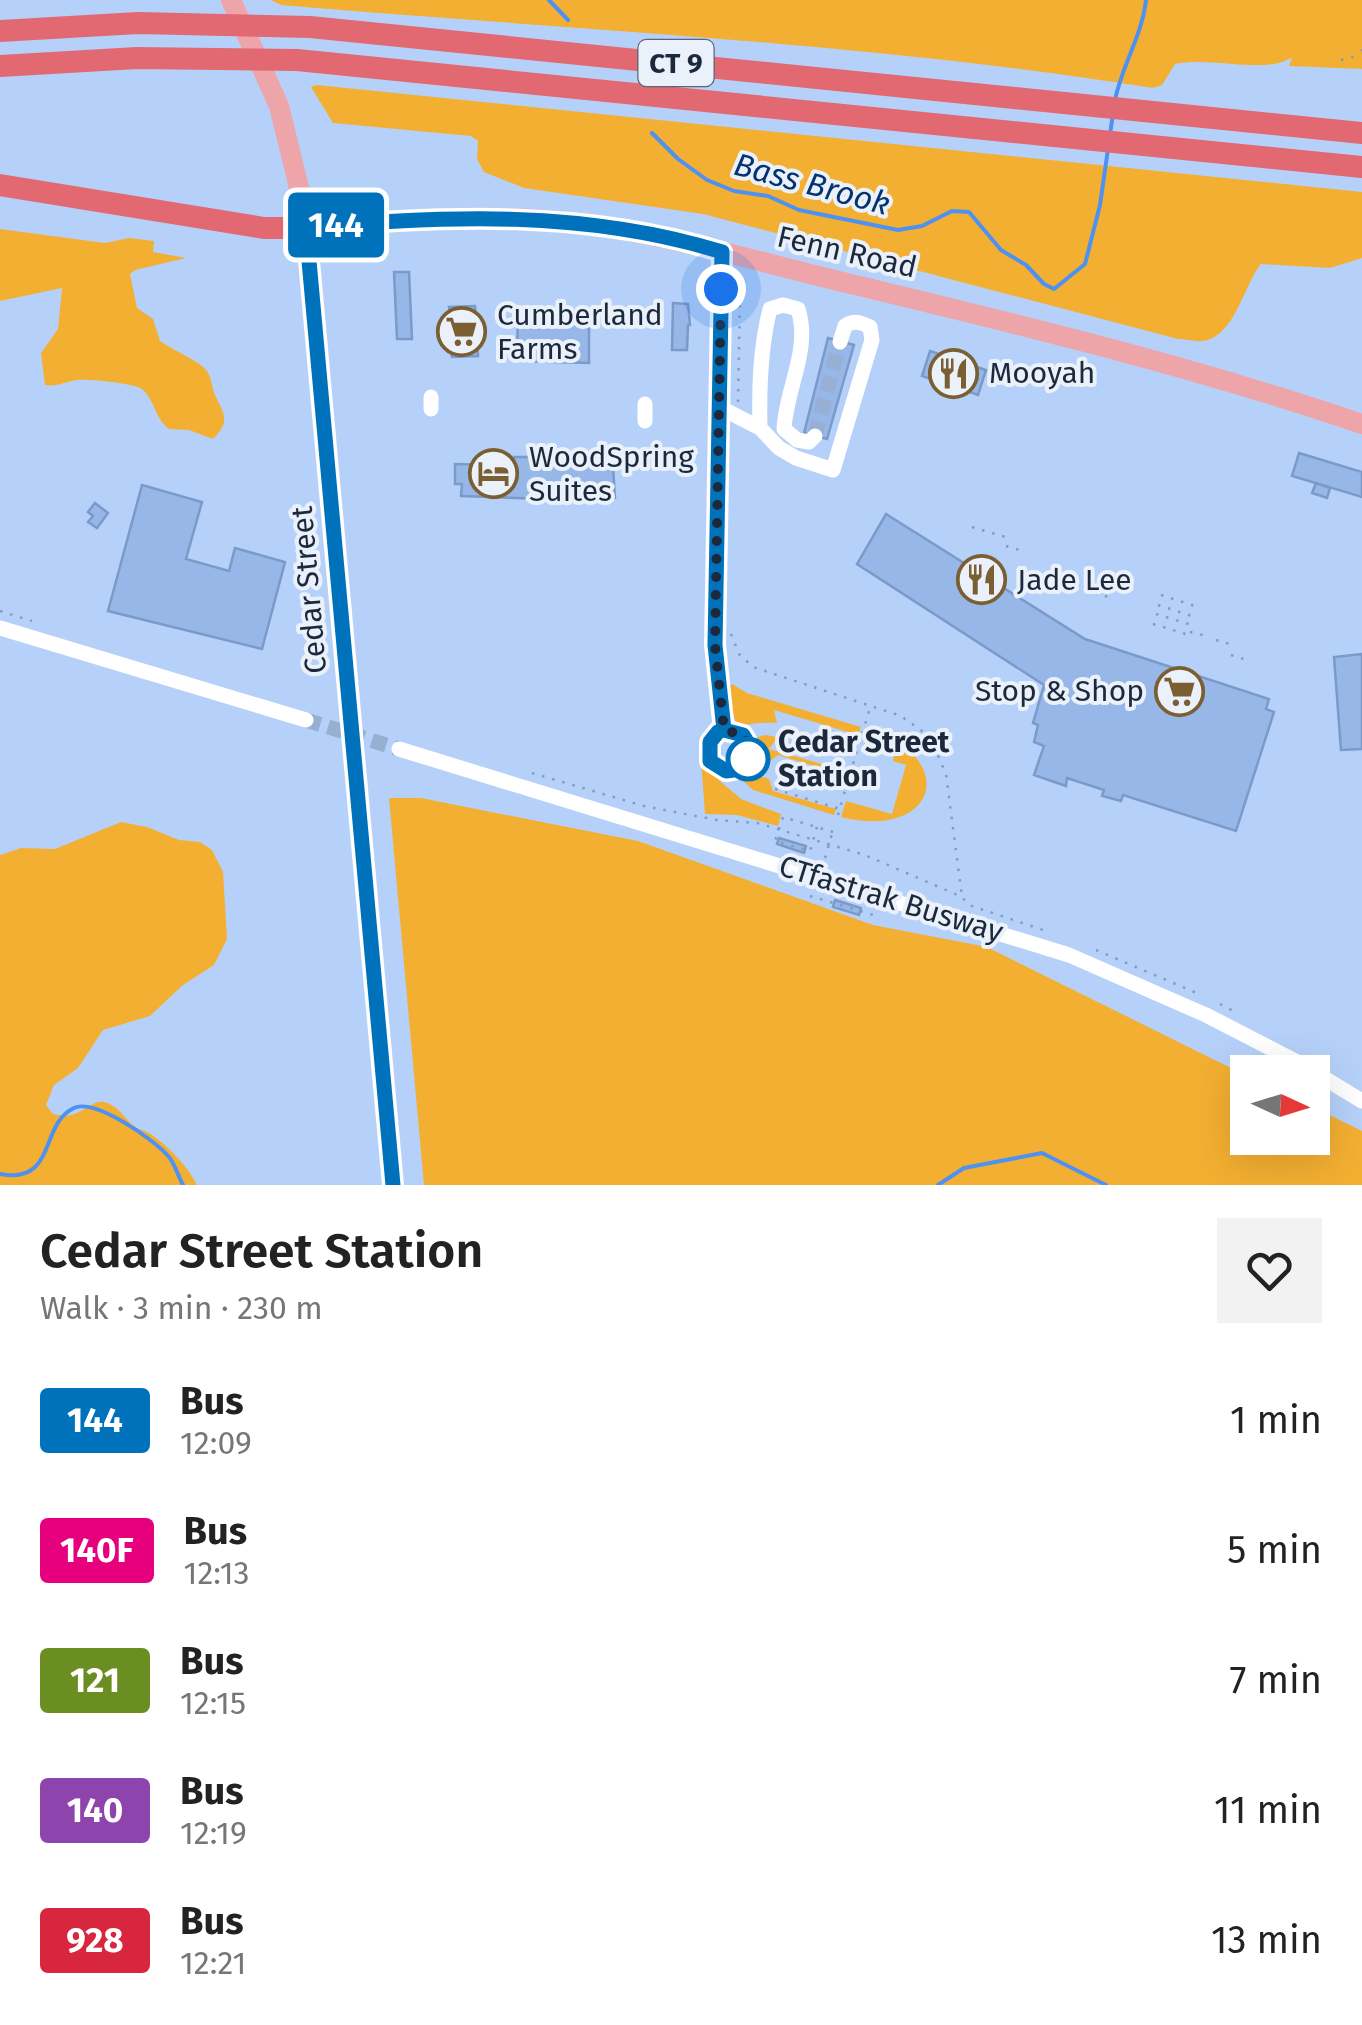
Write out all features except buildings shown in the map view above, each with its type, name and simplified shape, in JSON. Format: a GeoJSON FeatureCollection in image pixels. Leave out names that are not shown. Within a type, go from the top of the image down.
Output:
{"type":"FeatureCollection","features":[{"type":"Feature","properties":{"kind":"highway","name":"CT 9"},"geometry":{"type":"LineString","coordinates":[[0,32],[194,22],[281,25],[1362,133]]}},
{"type":"Feature","properties":{"kind":"highway","name":"CT 9"},"geometry":{"type":"LineString","coordinates":[[0,66],[210,57],[297,60],[1362,167]]}},
{"type":"Feature","properties":{"kind":"highway"},"geometry":{"type":"LineString","coordinates":[[0,185],[264,228],[306,228]]}},
{"type":"Feature","properties":{"kind":"main road","name":"Cedar Street"},"geometry":{"type":"LineString","coordinates":[[232,1],[284,122],[306,228],[394,1185]]}},
{"type":"Feature","properties":{"kind":"main road","name":"Fenn Road"},"geometry":{"type":"LineString","coordinates":[[306,228],[424,219],[529,219],[620,230],[1068,338],[1362,424]]}},
{"type":"Feature","properties":{"kind":"street"},"geometry":{"type":"LineString","coordinates":[[722,252],[715,645],[724,730]]}},
{"type":"Feature","properties":{"kind":"street"},"geometry":{"type":"LineString","coordinates":[[760,428],[766,325],[770,309],[783,305],[798,309],[804,326],[784,428],[797,440],[808,442],[815,436]]}},
{"type":"Feature","properties":{"kind":"street"},"geometry":{"type":"LineString","coordinates":[[719,407],[760,428],[779,448],[796,458],[833,470],[872,340],[870,327],[851,322],[845,326],[840,342]]}},
{"type":"Feature","properties":{"kind":"street"},"geometry":{"type":"LineString","coordinates":[[0,628],[306,720]]}},
{"type":"Feature","properties":{"kind":"street","name":"CTfastrak Busway"},"geometry":{"type":"LineString","coordinates":[[399,749],[1070,955],[1206,1015],[1362,1101]]}},
{"type":"Feature","properties":{"kind":"path"},"geometry":{"type":"LineString","coordinates":[[1342,60],[1361,57],[1362,49]]}},
{"type":"Feature","properties":{"kind":"path"},"geometry":{"type":"LineString","coordinates":[[736,416],[740,294]]}},
{"type":"Feature","properties":{"kind":"path"},"geometry":{"type":"LineString","coordinates":[[972,527],[1008,538]]}},
{"type":"Feature","properties":{"kind":"path"},"geometry":{"type":"LineString","coordinates":[[1006,546],[1024,551]]}},
{"type":"Feature","properties":{"kind":"path"},"geometry":{"type":"LineString","coordinates":[[1060,574],[1077,580]]}},
{"type":"Feature","properties":{"kind":"path"},"geometry":{"type":"LineString","coordinates":[[1075,586],[1114,598]]}},
{"type":"Feature","properties":{"kind":"path"},"geometry":{"type":"LineString","coordinates":[[1162,596],[1198,607]]}},
{"type":"Feature","properties":{"kind":"path"},"geometry":{"type":"LineString","coordinates":[[1158,605],[1194,617]]}},
{"type":"Feature","properties":{"kind":"path"},"geometry":{"type":"LineString","coordinates":[[1156,614],[1192,626]]}},
{"type":"Feature","properties":{"kind":"path"},"geometry":{"type":"LineString","coordinates":[[1153,624],[1206,636]]}},
{"type":"Feature","properties":{"kind":"path"},"geometry":{"type":"LineString","coordinates":[[730,626],[739,654],[753,667],[911,722],[932,744],[942,762],[962,897]]}},
{"type":"Feature","properties":{"kind":"path"},"geometry":{"type":"LineString","coordinates":[[1216,640],[1234,646]]}},
{"type":"Feature","properties":{"kind":"path"},"geometry":{"type":"LineString","coordinates":[[1231,655],[1247,660]]}},
{"type":"Feature","properties":{"kind":"path"},"geometry":{"type":"LineString","coordinates":[[844,794],[871,707]]}},
{"type":"Feature","properties":{"kind":"path"},"geometry":{"type":"LineString","coordinates":[[824,766],[881,783]]}},
{"type":"Feature","properties":{"kind":"path"},"geometry":{"type":"LineString","coordinates":[[815,786],[833,769]]}},
{"type":"Feature","properties":{"kind":"path"},"geometry":{"type":"LineString","coordinates":[[522,770],[644,806],[757,823],[864,856],[956,894]]}},
{"type":"Feature","properties":{"kind":"path"},"geometry":{"type":"LineString","coordinates":[[826,789],[844,772]]}},
{"type":"Feature","properties":{"kind":"path"},"geometry":{"type":"LineString","coordinates":[[775,789],[840,809]]}},
{"type":"Feature","properties":{"kind":"path"},"geometry":{"type":"LineString","coordinates":[[838,815],[842,802]]}},
{"type":"Feature","properties":{"kind":"path"},"geometry":{"type":"LineString","coordinates":[[817,827],[810,851],[776,841],[783,817],[833,831],[824,858]]}},
{"type":"Feature","properties":{"kind":"path"},"geometry":{"type":"LineString","coordinates":[[810,896],[880,917]]}},
{"type":"Feature","properties":{"kind":"shaded area"},"geometry":{"type":"Polygon","coordinates":[[[271,0],[1362,0],[1362,69],[1289,66],[1292,57],[1269,65],[1189,62],[1175,64],[1162,85],[1153,88],[827,48],[281,5],[271,0]]]}},
{"type":"Feature","properties":{"kind":"shaded area"},"geometry":{"type":"Polygon","coordinates":[[[311,87],[1362,192],[1362,258],[1330,268],[1261,264],[1223,330],[1203,341],[1178,339],[703,214],[524,188],[484,172],[477,159],[478,141],[471,136],[333,123],[311,87]]]}},
{"type":"Feature","properties":{"kind":"shaded area"},"geometry":{"type":"Polygon","coordinates":[[[0,229],[105,243],[129,238],[154,241],[153,252],[186,258],[130,274],[137,308],[153,319],[160,341],[208,372],[224,417],[213,439],[189,430],[169,429],[146,393],[137,387],[83,380],[45,385],[41,353],[58,329],[62,288],[0,301],[0,229]]]}},
{"type":"Feature","properties":{"kind":"shaded area"},"geometry":{"type":"Polygon","coordinates":[[[729,686],[747,693],[861,727],[858,735],[774,710],[777,723],[740,724],[734,715],[729,686]]]}},
{"type":"Feature","properties":{"kind":"shaded area"},"geometry":{"type":"Polygon","coordinates":[[[868,730],[897,742],[917,758],[926,776],[925,793],[916,807],[899,817],[874,821],[841,817],[846,801],[892,814],[906,765],[893,761],[896,746],[875,740],[870,752],[862,750],[868,730]]]}},
{"type":"Feature","properties":{"kind":"shaded area"},"geometry":{"type":"Polygon","coordinates":[[[778,737],[769,749],[822,764],[821,768],[778,755],[766,764],[755,761],[755,738],[778,737]]]}},
{"type":"Feature","properties":{"kind":"shaded area"},"geometry":{"type":"Polygon","coordinates":[[[701,760],[741,799],[781,814],[778,826],[737,815],[705,814],[701,760]]]}},
{"type":"Feature","properties":{"kind":"shaded area"},"geometry":{"type":"Polygon","coordinates":[[[748,772],[769,779],[773,791],[836,809],[834,815],[753,790],[743,781],[748,772]]]}},
{"type":"Feature","properties":{"kind":"shaded area"},"geometry":{"type":"Polygon","coordinates":[[[389,798],[421,798],[638,841],[873,925],[987,947],[1230,1068],[1230,1155],[1330,1155],[1330,1115],[1362,1131],[1362,1185],[424,1185],[389,798]]]}},
{"type":"Feature","properties":{"kind":"shaded area"},"geometry":{"type":"Polygon","coordinates":[[[121,822],[179,840],[200,842],[212,850],[223,872],[227,939],[214,965],[183,985],[150,1016],[103,1030],[78,1068],[54,1085],[46,1105],[53,1114],[62,1116],[99,1102],[109,1104],[169,1149],[197,1185],[0,1185],[0,855],[21,848],[55,849],[121,822]]]}},
{"type":"Feature","properties":{"kind":"waterway","name":"Bass Brook"},"geometry":{"type":"LineString","coordinates":[[549,0],[568,20]]}},
{"type":"Feature","properties":{"kind":"waterway","name":"Bass Brook"},"geometry":{"type":"LineString","coordinates":[[1115,100],[1146,0]]}},
{"type":"Feature","properties":{"kind":"waterway","name":"Bass Brook"},"geometry":{"type":"LineString","coordinates":[[1110,134],[1113,114]]}},
{"type":"Feature","properties":{"kind":"waterway","name":"Bass Brook"},"geometry":{"type":"LineString","coordinates":[[652,133],[707,180],[734,191],[768,196],[799,210],[898,230],[922,226],[952,211],[969,212],[1001,250],[1054,289],[1085,264],[1100,205],[1108,149]]}},
{"type":"Feature","properties":{"kind":"waterway"},"geometry":{"type":"LineString","coordinates":[[0,1174],[31,1171],[63,1116],[74,1108],[84,1107],[124,1122],[151,1141],[171,1160],[183,1185]]}},
{"type":"Feature","properties":{"kind":"waterway"},"geometry":{"type":"LineString","coordinates":[[938,1185],[964,1168],[1042,1153],[1106,1185]]}},
{"type":"Feature","properties":{"kind":"tunnel"},"geometry":{"type":"LineString","coordinates":[[815,436],[840,342]]}},
{"type":"Feature","properties":{"kind":"tunnel"},"geometry":{"type":"LineString","coordinates":[[306,720],[399,749]]}},
{"type":"Feature","properties":{"kind":"bus line","name":"144"},"geometry":{"type":"LineString","coordinates":[[393,1185],[306,228],[424,219],[529,219],[594,226],[722,252],[715,645],[724,730],[743,735],[750,752],[744,764],[733,771],[720,770],[710,761],[708,748],[718,732]]}},
{"type":"Feature","properties":{"kind":"place","name":"Cumberland Farms"},"geometry":{"type":"Point","coordinates":[462,332]}},
{"type":"Feature","properties":{"kind":"place","name":"Mooyah"},"geometry":{"type":"Point","coordinates":[954,373]}},
{"type":"Feature","properties":{"kind":"place","name":"WoodSpring Suites"},"geometry":{"type":"Point","coordinates":[494,474]}},
{"type":"Feature","properties":{"kind":"place","name":"Jade Lee"},"geometry":{"type":"Point","coordinates":[982,580]}},
{"type":"Feature","properties":{"kind":"place","name":"Stop & Shop"},"geometry":{"type":"Point","coordinates":[1179,691]}},
{"type":"Feature","properties":{"kind":"place","name":"Cedar Street Station"},"geometry":{"type":"Point","coordinates":[748,759]}},
{"type":"Feature","properties":{"kind":"route"},"geometry":{"type":"LineString","coordinates":[[721,289],[715,645],[724,730],[743,735],[749,746],[748,759]]}}]}
